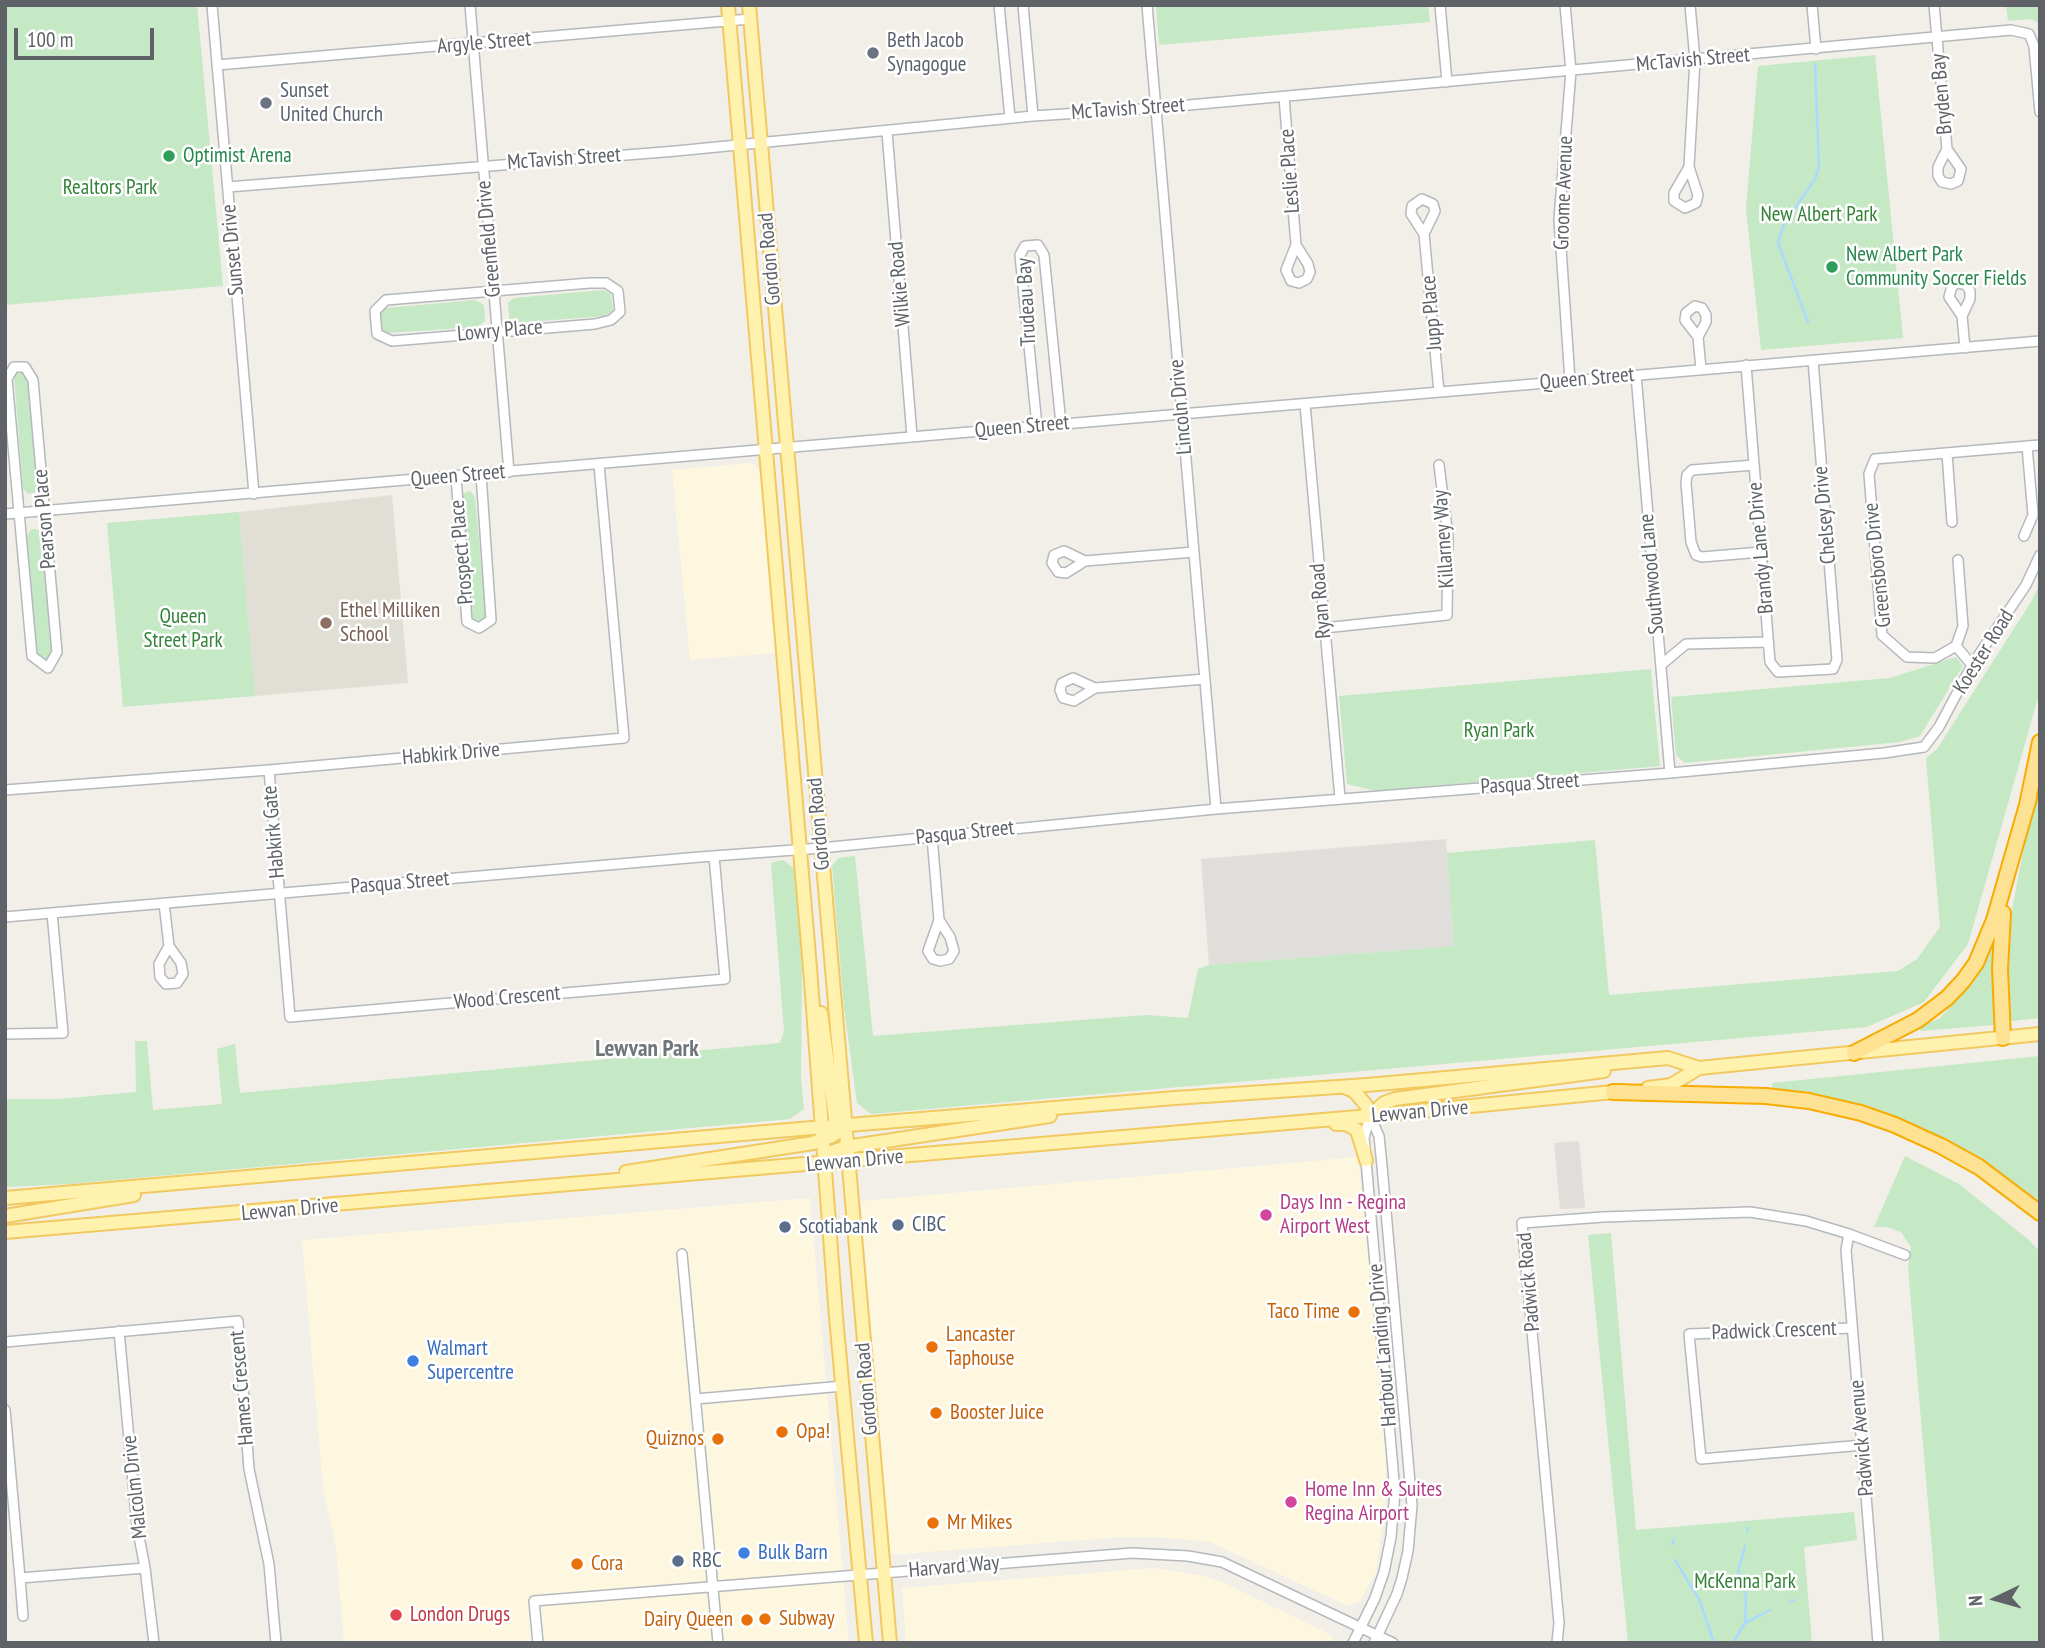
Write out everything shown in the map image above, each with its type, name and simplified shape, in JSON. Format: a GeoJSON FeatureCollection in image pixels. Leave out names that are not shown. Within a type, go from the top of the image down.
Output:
{"type":"FeatureCollection","features":[{"type":"Feature","properties":{"kind":"highway"},"geometry":{"type":"LineString","coordinates":[[2003,1038],[2000,969],[2002,919],[2040,742]]}},
{"type":"Feature","properties":{"kind":"highway"},"geometry":{"type":"LineString","coordinates":[[1854,1053],[1918,1020],[1947,998],[1969,973],[1982,951],[1994,920],[2029,798]]}},
{"type":"Feature","properties":{"kind":"highway"},"geometry":{"type":"LineString","coordinates":[[1613,1092],[1766,1096],[1809,1101],[1861,1113],[1941,1146],[1979,1167],[2040,1213]]}},
{"type":"Feature","properties":{"kind":"main road","name":"Gordon Road"},"geometry":{"type":"LineString","coordinates":[[728,5],[810,968],[821,1134],[866,1643]]}},
{"type":"Feature","properties":{"kind":"main road","name":"Gordon Road"},"geometry":{"type":"LineString","coordinates":[[749,5],[821,848],[839,1128],[848,1161],[890,1643]]}},
{"type":"Feature","properties":{"kind":"main road"},"geometry":{"type":"LineString","coordinates":[[511,1190],[800,1146],[839,1128],[817,985],[810,968]]}},
{"type":"Feature","properties":{"kind":"main road","name":"Lewvan Drive"},"geometry":{"type":"LineString","coordinates":[[839,1128],[1668,1058],[1699,1068],[2040,1034]]}},
{"type":"Feature","properties":{"kind":"main road"},"geometry":{"type":"LineString","coordinates":[[1342,1087],[1354,1091],[1366,1105],[1370,1116],[1384,1102],[1395,1099],[1600,1072],[1668,1058]]}},
{"type":"Feature","properties":{"kind":"main road","name":"Lewvan Drive"},"geometry":{"type":"LineString","coordinates":[[5,1233],[1370,1116],[1671,1085],[1699,1068]]}},
{"type":"Feature","properties":{"kind":"main road"},"geometry":{"type":"LineString","coordinates":[[824,1163],[826,1155],[843,1148],[1175,1098]]}},
{"type":"Feature","properties":{"kind":"main road"},"geometry":{"type":"LineString","coordinates":[[1259,1126],[1346,1124],[1357,1130],[1366,1160]]}},
{"type":"Feature","properties":{"kind":"main road","name":"Lewvan Drive"},"geometry":{"type":"LineString","coordinates":[[5,1198],[231,1177],[821,1134]]}},
{"type":"Feature","properties":{"kind":"main road"},"geometry":{"type":"LineString","coordinates":[[5,1216],[231,1177]]}},
{"type":"Feature","properties":{"kind":"street","name":"Sunset Drive"},"geometry":{"type":"LineString","coordinates":[[212,5],[254,494]]}},
{"type":"Feature","properties":{"kind":"street","name":"Greenfield Drive"},"geometry":{"type":"LineString","coordinates":[[470,5],[509,472]]}},
{"type":"Feature","properties":{"kind":"street"},"geometry":{"type":"LineString","coordinates":[[999,5],[1010,118]]}},
{"type":"Feature","properties":{"kind":"street"},"geometry":{"type":"LineString","coordinates":[[1023,5],[1033,116]]}},
{"type":"Feature","properties":{"kind":"street","name":"Lincoln Drive"},"geometry":{"type":"LineString","coordinates":[[1147,5],[1216,809]]}},
{"type":"Feature","properties":{"kind":"street"},"geometry":{"type":"LineString","coordinates":[[1440,5],[1447,82]]}},
{"type":"Feature","properties":{"kind":"street","name":"Groome Avenue"},"geometry":{"type":"LineString","coordinates":[[1565,5],[1571,71],[1559,219],[1570,380]]}},
{"type":"Feature","properties":{"kind":"street"},"geometry":{"type":"LineString","coordinates":[[1689,167],[1695,60],[1690,5]]}},
{"type":"Feature","properties":{"kind":"street"},"geometry":{"type":"LineString","coordinates":[[1812,5],[1816,49]]}},
{"type":"Feature","properties":{"kind":"street","name":"Bryden Bay"},"geometry":{"type":"LineString","coordinates":[[1934,5],[1947,149]]}},
{"type":"Feature","properties":{"kind":"street","name":"Argyle Street"},"geometry":{"type":"LineString","coordinates":[[217,65],[750,19]]}},
{"type":"Feature","properties":{"kind":"street","name":"McTavish Street"},"geometry":{"type":"LineString","coordinates":[[228,187],[887,132],[1010,118],[1284,97],[2011,30],[2029,34],[2034,46],[2040,112]]}},
{"type":"Feature","properties":{"kind":"street","name":"Leslie Place"},"geometry":{"type":"LineString","coordinates":[[1284,97],[1296,245]]}},
{"type":"Feature","properties":{"kind":"street","name":"Wilkie Road"},"geometry":{"type":"LineString","coordinates":[[887,132],[912,436]]}},
{"type":"Feature","properties":{"kind":"street","name":"Jupp Place"},"geometry":{"type":"LineString","coordinates":[[1424,234],[1439,391]]}},
{"type":"Feature","properties":{"kind":"street","name":"Trudeau Bay"},"geometry":{"type":"LineString","coordinates":[[1037,426],[1020,255],[1025,246],[1038,245],[1044,255],[1061,424]]}},
{"type":"Feature","properties":{"kind":"street","name":"Lowry Place"},"geometry":{"type":"LineString","coordinates":[[606,283],[618,291],[620,312],[611,320],[595,324],[497,331],[392,341],[377,334],[375,311],[386,300],[494,290],[606,283]]}},
{"type":"Feature","properties":{"kind":"street"},"geometry":{"type":"LineString","coordinates":[[1962,316],[1965,348]]}},
{"type":"Feature","properties":{"kind":"street"},"geometry":{"type":"LineString","coordinates":[[1698,337],[1701,369]]}},
{"type":"Feature","properties":{"kind":"street","name":"Queen Street"},"geometry":{"type":"LineString","coordinates":[[5,514],[2040,341]]}},
{"type":"Feature","properties":{"kind":"street","name":"Chelsey Drive"},"geometry":{"type":"LineString","coordinates":[[1813,360],[1837,660],[1833,669]]}},
{"type":"Feature","properties":{"kind":"street","name":"Pearson Place"},"geometry":{"type":"LineString","coordinates":[[24,366],[33,380],[44,511],[57,652],[48,667],[32,656],[7,379],[14,367],[24,366]]}},
{"type":"Feature","properties":{"kind":"street","name":"Brandy Lane Drive"},"geometry":{"type":"LineString","coordinates":[[1746,366],[1770,662],[1778,672],[1833,669]]}},
{"type":"Feature","properties":{"kind":"street","name":"Southwood Lane"},"geometry":{"type":"LineString","coordinates":[[1636,375],[1670,773]]}},
{"type":"Feature","properties":{"kind":"street","name":"Ryan Road"},"geometry":{"type":"LineString","coordinates":[[1305,404],[1340,799]]}},
{"type":"Feature","properties":{"kind":"street","name":"Greensboro Drive"},"geometry":{"type":"LineString","coordinates":[[1956,646],[1935,657],[1907,657],[1882,635],[1869,474],[1875,459],[2040,445]]}},
{"type":"Feature","properties":{"kind":"street"},"geometry":{"type":"LineString","coordinates":[[2024,536],[2033,515],[2027,446]]}},
{"type":"Feature","properties":{"kind":"street"},"geometry":{"type":"LineString","coordinates":[[1947,453],[1952,522]]}},
{"type":"Feature","properties":{"kind":"street","name":"Habkirk Drive"},"geometry":{"type":"LineString","coordinates":[[5,790],[269,770],[624,738],[599,465]]}},
{"type":"Feature","properties":{"kind":"street","name":"Killarney Way"},"geometry":{"type":"LineString","coordinates":[[1324,628],[1447,615],[1448,536],[1439,465]]}},
{"type":"Feature","properties":{"kind":"street"},"geometry":{"type":"LineString","coordinates":[[1754,465],[1692,470],[1687,475],[1687,495],[1691,542],[1696,555],[1702,557],[1761,552]]}},
{"type":"Feature","properties":{"kind":"street","name":"Prospect Place"},"geometry":{"type":"LineString","coordinates":[[456,477],[467,622],[479,628],[492,620],[481,474]]}},
{"type":"Feature","properties":{"kind":"street"},"geometry":{"type":"LineString","coordinates":[[1085,561],[1194,552]]}},
{"type":"Feature","properties":{"kind":"street","name":"Koester Road"},"geometry":{"type":"LineString","coordinates":[[1924,747],[1939,727],[1972,665],[2026,585],[2040,555]]}},
{"type":"Feature","properties":{"kind":"street"},"geometry":{"type":"LineString","coordinates":[[1958,560],[1963,626],[1956,646],[1972,665]]}},
{"type":"Feature","properties":{"kind":"street"},"geometry":{"type":"LineString","coordinates":[[1661,666],[1686,643],[1768,642]]}},
{"type":"Feature","properties":{"kind":"street"},"geometry":{"type":"LineString","coordinates":[[1095,688],[1205,679]]}},
{"type":"Feature","properties":{"kind":"street","name":"Pasqua Street"},"geometry":{"type":"LineString","coordinates":[[5,917],[800,850],[1216,809],[1670,773],[1924,747]]}},
{"type":"Feature","properties":{"kind":"street","name":"Habkirk Gate"},"geometry":{"type":"LineString","coordinates":[[269,770],[279,894]]}},
{"type":"Feature","properties":{"kind":"street"},"geometry":{"type":"LineString","coordinates":[[932,837],[939,920]]}},
{"type":"Feature","properties":{"kind":"street","name":"Wood Crescent"},"geometry":{"type":"LineString","coordinates":[[279,894],[290,1017],[725,979],[714,856]]}},
{"type":"Feature","properties":{"kind":"street"},"geometry":{"type":"LineString","coordinates":[[164,903],[169,946]]}},
{"type":"Feature","properties":{"kind":"street"},"geometry":{"type":"LineString","coordinates":[[5,1034],[63,1033],[52,913]]}},
{"type":"Feature","properties":{"kind":"street","name":"Harbour Landing Drive"},"geometry":{"type":"LineString","coordinates":[[1353,1643],[1376,1598],[1384,1572],[1395,1492],[1364,1138],[1370,1116]]}},
{"type":"Feature","properties":{"kind":"street","name":"Harbour Landing Drive"},"geometry":{"type":"LineString","coordinates":[[1370,1116],[1379,1136],[1412,1505],[1408,1552],[1402,1578],[1376,1639]]}},
{"type":"Feature","properties":{"kind":"street","name":"Padwick Road"},"geometry":{"type":"LineString","coordinates":[[1557,1643],[1559,1623],[1522,1223],[1750,1212],[1806,1221],[1905,1255]]}},
{"type":"Feature","properties":{"kind":"street","name":"Padwick Avenue"},"geometry":{"type":"LineString","coordinates":[[1849,1234],[1846,1250],[1878,1643]]}},
{"type":"Feature","properties":{"kind":"street"},"geometry":{"type":"LineString","coordinates":[[682,1254],[719,1643]]}},
{"type":"Feature","properties":{"kind":"street","name":"Hames Crescent"},"geometry":{"type":"LineString","coordinates":[[5,1342],[238,1321],[249,1469],[269,1564],[276,1643]]}},
{"type":"Feature","properties":{"kind":"street","name":"Padwick Crescent"},"geometry":{"type":"LineString","coordinates":[[1852,1328],[1689,1334],[1700,1459],[1863,1445]]}},
{"type":"Feature","properties":{"kind":"street","name":"Malcolm Drive"},"geometry":{"type":"LineString","coordinates":[[119,1331],[137,1526],[154,1643]]}},
{"type":"Feature","properties":{"kind":"street"},"geometry":{"type":"LineString","coordinates":[[696,1399],[843,1386]]}},
{"type":"Feature","properties":{"kind":"street"},"geometry":{"type":"LineString","coordinates":[[5,1410],[23,1616]]}},
{"type":"Feature","properties":{"kind":"street","name":"Harvard Way"},"geometry":{"type":"LineString","coordinates":[[538,1643],[534,1601],[1132,1553],[1188,1556],[1231,1566],[1360,1626],[1376,1639],[1393,1643]]}},
{"type":"Feature","properties":{"kind":"street"},"geometry":{"type":"LineString","coordinates":[[20,1578],[145,1568]]}},
{"type":"Feature","properties":{"kind":"shaded area"},"geometry":{"type":"Polygon","coordinates":[[[750,463],[760,471],[776,653],[690,660],[672,470],[750,463]]]}},
{"type":"Feature","properties":{"kind":"shaded area","name":"Ethel Milliken School"},"geometry":{"type":"Polygon","coordinates":[[[392,495],[408,683],[255,696],[239,512],[392,495]]]}},
{"type":"Feature","properties":{"kind":"shaded area"},"geometry":{"type":"Polygon","coordinates":[[[1446,839],[1454,946],[1209,965],[1201,859],[1446,839]]]}},
{"type":"Feature","properties":{"kind":"shaded area"},"geometry":{"type":"Polygon","coordinates":[[[1579,1141],[1585,1208],[1560,1209],[1554,1143],[1579,1141]]]}},
{"type":"Feature","properties":{"kind":"shaded area"},"geometry":{"type":"Polygon","coordinates":[[[1358,1157],[1386,1437],[1386,1499],[1376,1573],[1360,1601],[1348,1606],[1210,1542],[1171,1538],[1123,1537],[889,1555],[861,1201],[1358,1157]]]}},
{"type":"Feature","properties":{"kind":"shaded area"},"geometry":{"type":"Polygon","coordinates":[[[810,1198],[849,1643],[344,1643],[336,1548],[323,1488],[302,1240],[810,1198]]]}},
{"type":"Feature","properties":{"kind":"shaded area"},"geometry":{"type":"Polygon","coordinates":[[[1155,1568],[1200,1575],[1225,1583],[1333,1636],[1333,1643],[906,1643],[902,1588],[1155,1568]]]}},
{"type":"Feature","properties":{"kind":"green space","name":"Realtors Park"},"geometry":{"type":"Polygon","coordinates":[[[5,5],[197,5],[223,286],[5,305],[5,5]]]}},
{"type":"Feature","properties":{"kind":"green space"},"geometry":{"type":"Polygon","coordinates":[[[1156,5],[1428,5],[1430,22],[1159,45],[1156,5]]]}},
{"type":"Feature","properties":{"kind":"green space"},"geometry":{"type":"Polygon","coordinates":[[[2006,5],[2040,5],[2040,24],[2031,19],[2008,21],[2006,5]]]}},
{"type":"Feature","properties":{"kind":"green space","name":"New Albert Park"},"geometry":{"type":"Polygon","coordinates":[[[1875,55],[1903,338],[1761,350],[1746,209],[1758,66],[1875,55]]]}},
{"type":"Feature","properties":{"kind":"green space"},"geometry":{"type":"Polygon","coordinates":[[[603,290],[611,294],[613,310],[605,316],[515,323],[509,318],[508,303],[514,298],[603,290]]]}},
{"type":"Feature","properties":{"kind":"green space"},"geometry":{"type":"Polygon","coordinates":[[[475,300],[484,305],[485,321],[477,327],[388,333],[381,329],[380,314],[386,308],[475,300]]]}},
{"type":"Feature","properties":{"kind":"green space"},"geometry":{"type":"Polygon","coordinates":[[[22,370],[28,376],[38,487],[37,492],[28,494],[23,489],[14,376],[22,370]]]}},
{"type":"Feature","properties":{"kind":"green space"},"geometry":{"type":"Polygon","coordinates":[[[470,491],[475,497],[486,616],[480,622],[470,616],[461,498],[462,494],[470,491]]]}},
{"type":"Feature","properties":{"kind":"green space","name":"Queen Street Park"},"geometry":{"type":"Polygon","coordinates":[[[239,512],[255,696],[123,707],[107,523],[239,512]]]}},
{"type":"Feature","properties":{"kind":"green space"},"geometry":{"type":"Polygon","coordinates":[[[31,529],[42,533],[52,652],[49,658],[43,660],[37,654],[27,536],[31,529]]]}},
{"type":"Feature","properties":{"kind":"green space"},"geometry":{"type":"Polygon","coordinates":[[[2040,583],[2040,691],[1968,944],[1924,1002],[1867,1027],[871,1114],[857,1103],[844,1008],[832,866],[838,858],[855,856],[873,1036],[1146,1015],[1188,1018],[1198,969],[1209,965],[1454,946],[1447,853],[1595,840],[1609,995],[1898,971],[1917,959],[1940,927],[1926,758],[1937,749],[2031,602],[2040,583]]]}},
{"type":"Feature","properties":{"kind":"green space"},"geometry":{"type":"Polygon","coordinates":[[[1956,657],[1963,666],[1920,736],[1900,742],[1685,763],[1676,755],[1671,697],[1890,678],[1956,657]]]}},
{"type":"Feature","properties":{"kind":"green space","name":"Ryan Park"},"geometry":{"type":"Polygon","coordinates":[[[1651,669],[1660,766],[1377,791],[1347,784],[1339,696],[1651,669]]]}},
{"type":"Feature","properties":{"kind":"green space"},"geometry":{"type":"Polygon","coordinates":[[[2040,763],[2040,1018],[2012,1021],[2008,1011],[2006,959],[2010,920],[2040,763]]]}},
{"type":"Feature","properties":{"kind":"green space"},"geometry":{"type":"Polygon","coordinates":[[[783,860],[795,869],[802,969],[801,1078],[804,1109],[790,1119],[70,1184],[5,1187],[5,1099],[59,1099],[136,1092],[135,1041],[147,1041],[153,1110],[222,1104],[217,1049],[235,1044],[240,1093],[780,1043],[784,1031],[771,863],[783,860]]]}},
{"type":"Feature","properties":{"kind":"green space"},"geometry":{"type":"Polygon","coordinates":[[[1998,922],[1993,952],[1994,1025],[1920,1031],[1920,1027],[1940,1018],[1965,991],[1982,964],[1998,922]]]}},
{"type":"Feature","properties":{"kind":"green space"},"geometry":{"type":"Polygon","coordinates":[[[2040,1056],[2040,1202],[1983,1159],[1924,1129],[1859,1104],[1773,1092],[1772,1083],[2040,1056]]]}},
{"type":"Feature","properties":{"kind":"green space"},"geometry":{"type":"Polygon","coordinates":[[[1905,1156],[1959,1184],[2029,1240],[2040,1252],[2040,1643],[1940,1643],[1908,1268],[1911,1247],[1901,1232],[1887,1227],[1874,1227],[1905,1156]]]}},
{"type":"Feature","properties":{"kind":"green space","name":"McKenna Park"},"geometry":{"type":"Polygon","coordinates":[[[1611,1233],[1636,1530],[1854,1512],[1857,1540],[1804,1547],[1812,1643],[1628,1643],[1588,1235],[1611,1233]]]}},
{"type":"Feature","properties":{"kind":"waterway"},"geometry":{"type":"LineString","coordinates":[[1808,322],[1778,243],[1784,224],[1815,179],[1819,167],[1815,64]]}},
{"type":"Feature","properties":{"kind":"waterway"},"geometry":{"type":"LineString","coordinates":[[1733,1643],[1745,1623],[1746,1596],[1738,1572],[1745,1546]]}},
{"type":"Feature","properties":{"kind":"waterway"},"geometry":{"type":"LineString","coordinates":[[1675,1560],[1699,1599],[1714,1643]]}},
{"type":"Feature","properties":{"kind":"waterway"},"geometry":{"type":"LineString","coordinates":[[1790,1602],[1794,1600]]}},
{"type":"Feature","properties":{"kind":"waterway"},"geometry":{"type":"LineString","coordinates":[[1745,1623],[1770,1610]]}},
{"type":"Feature","properties":{"kind":"place","name":"Beth Jacob Synagogue"},"geometry":{"type":"Point","coordinates":[873,53]}},
{"type":"Feature","properties":{"kind":"place","name":"Sunset United Church"},"geometry":{"type":"Point","coordinates":[266,103]}},
{"type":"Feature","properties":{"kind":"place","name":"Optimist Arena"},"geometry":{"type":"Point","coordinates":[169,156]}},
{"type":"Feature","properties":{"kind":"place","name":"New Albert Park Community Soccer Fields"},"geometry":{"type":"Point","coordinates":[1832,267]}},
{"type":"Feature","properties":{"kind":"place","name":"Ethel Milliken School"},"geometry":{"type":"Point","coordinates":[326,623]}},
{"type":"Feature","properties":{"kind":"place","name":"Days Inn - Regina Airport West"},"geometry":{"type":"Point","coordinates":[1266,1215]}},
{"type":"Feature","properties":{"kind":"place","name":"CIBC"},"geometry":{"type":"Point","coordinates":[898,1225]}},
{"type":"Feature","properties":{"kind":"place","name":"Scotiabank"},"geometry":{"type":"Point","coordinates":[785,1227]}},
{"type":"Feature","properties":{"kind":"place","name":"Taco Time"},"geometry":{"type":"Point","coordinates":[1354,1312]}},
{"type":"Feature","properties":{"kind":"place","name":"Lancaster Taphouse"},"geometry":{"type":"Point","coordinates":[932,1347]}},
{"type":"Feature","properties":{"kind":"place","name":"Walmart Supercentre"},"geometry":{"type":"Point","coordinates":[413,1361]}},
{"type":"Feature","properties":{"kind":"place","name":"Booster Juice"},"geometry":{"type":"Point","coordinates":[936,1413]}},
{"type":"Feature","properties":{"kind":"place","name":"Opa!"},"geometry":{"type":"Point","coordinates":[782,1432]}},
{"type":"Feature","properties":{"kind":"place","name":"Quiznos"},"geometry":{"type":"Point","coordinates":[718,1439]}},
{"type":"Feature","properties":{"kind":"place","name":"Home Inn & Suites Regina Airport"},"geometry":{"type":"Point","coordinates":[1291,1502]}},
{"type":"Feature","properties":{"kind":"place","name":"Mr Mikes"},"geometry":{"type":"Point","coordinates":[933,1523]}},
{"type":"Feature","properties":{"kind":"place","name":"Bulk Barn"},"geometry":{"type":"Point","coordinates":[744,1553]}},
{"type":"Feature","properties":{"kind":"place","name":"RBC"},"geometry":{"type":"Point","coordinates":[678,1561]}},
{"type":"Feature","properties":{"kind":"place","name":"Cora"},"geometry":{"type":"Point","coordinates":[577,1564]}},
{"type":"Feature","properties":{"kind":"place","name":"London Drugs"},"geometry":{"type":"Point","coordinates":[396,1615]}},
{"type":"Feature","properties":{"kind":"place","name":"Subway"},"geometry":{"type":"Point","coordinates":[765,1619]}},
{"type":"Feature","properties":{"kind":"place","name":"Dairy Queen"},"geometry":{"type":"Point","coordinates":[747,1620]}},
{"type":"Feature","properties":{"kind":"district","name":"Lewvan Park"},"geometry":{"type":"Point","coordinates":[647,1049]}}]}
